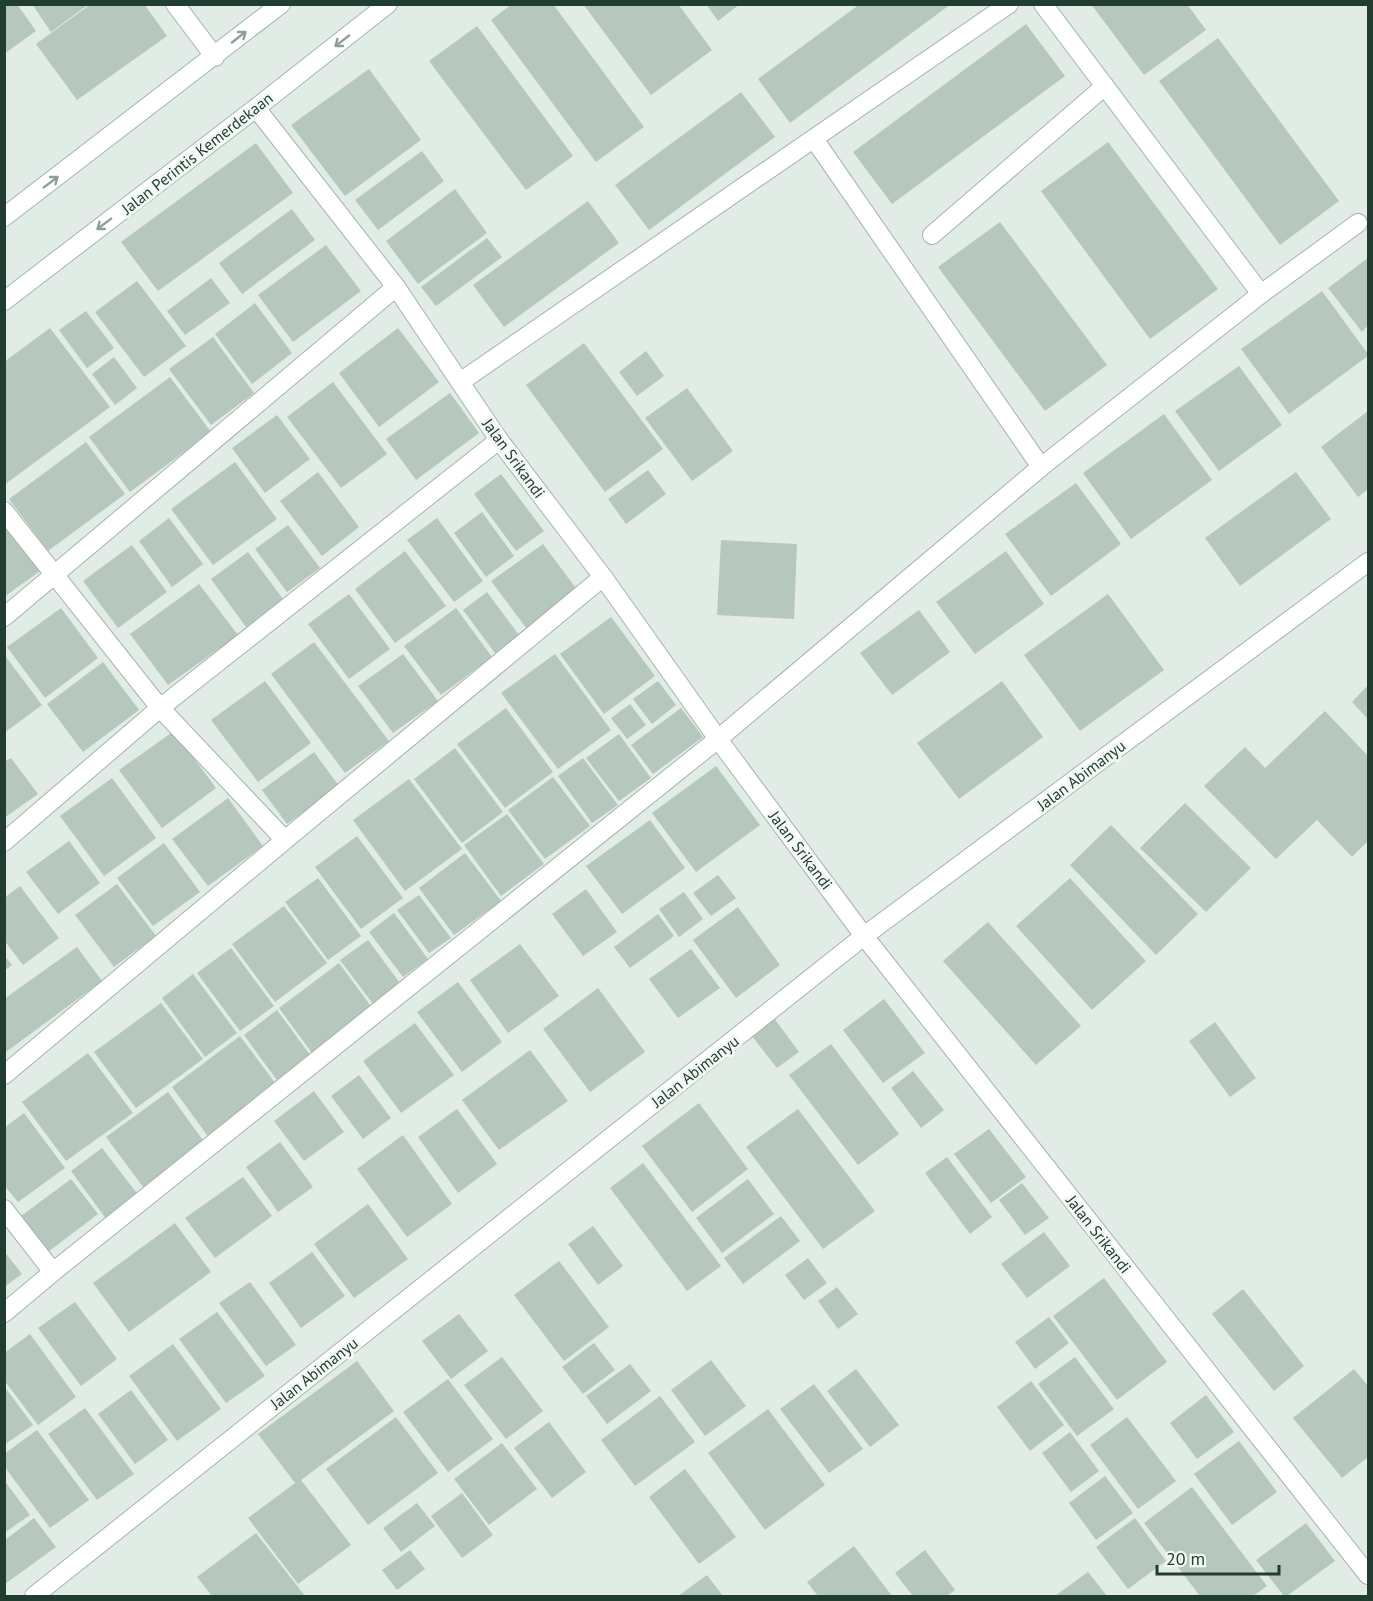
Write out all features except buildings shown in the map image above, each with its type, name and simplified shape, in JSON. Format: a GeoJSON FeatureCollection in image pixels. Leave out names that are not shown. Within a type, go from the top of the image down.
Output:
{"type":"FeatureCollection","features":[{"type":"Feature","properties":{"kind":"street"},"geometry":{"type":"LineString","coordinates":[[175,4],[215,57]]}},
{"type":"Feature","properties":{"kind":"street"},"geometry":{"type":"LineString","coordinates":[[4,217],[281,4]]}},
{"type":"Feature","properties":{"kind":"street","name":"Jalan Perintis Kemerdekaan"},"geometry":{"type":"LineString","coordinates":[[4,301],[388,4]]}},
{"type":"Feature","properties":{"kind":"street"},"geometry":{"type":"LineString","coordinates":[[460,382],[1009,4]]}},
{"type":"Feature","properties":{"kind":"street"},"geometry":{"type":"LineString","coordinates":[[1043,4],[1261,294]]}},
{"type":"Feature","properties":{"kind":"street"},"geometry":{"type":"LineString","coordinates":[[932,235],[1105,86]]}},
{"type":"Feature","properties":{"kind":"street","name":"Jalan Srikandi"},"geometry":{"type":"LineString","coordinates":[[256,108],[396,287],[500,440],[864,936],[1368,1575]]}},
{"type":"Feature","properties":{"kind":"street"},"geometry":{"type":"LineString","coordinates":[[814,139],[1041,467]]}},
{"type":"Feature","properties":{"kind":"street"},"geometry":{"type":"LineString","coordinates":[[4,1313],[718,739],[1041,467],[1261,294],[1358,222]]}},
{"type":"Feature","properties":{"kind":"street"},"geometry":{"type":"LineString","coordinates":[[4,617],[396,287]]}},
{"type":"Feature","properties":{"kind":"street"},"geometry":{"type":"LineString","coordinates":[[4,843],[160,708],[500,440]]}},
{"type":"Feature","properties":{"kind":"street"},"geometry":{"type":"LineString","coordinates":[[4,511],[160,708],[285,840]]}},
{"type":"Feature","properties":{"kind":"street","name":"Jalan Abimanyu"},"geometry":{"type":"LineString","coordinates":[[34,1596],[864,936],[1368,562]]}},
{"type":"Feature","properties":{"kind":"street"},"geometry":{"type":"LineString","coordinates":[[4,1075],[603,578]]}},
{"type":"Feature","properties":{"kind":"street"},"geometry":{"type":"LineString","coordinates":[[4,1209],[53,1272]]}}]}
